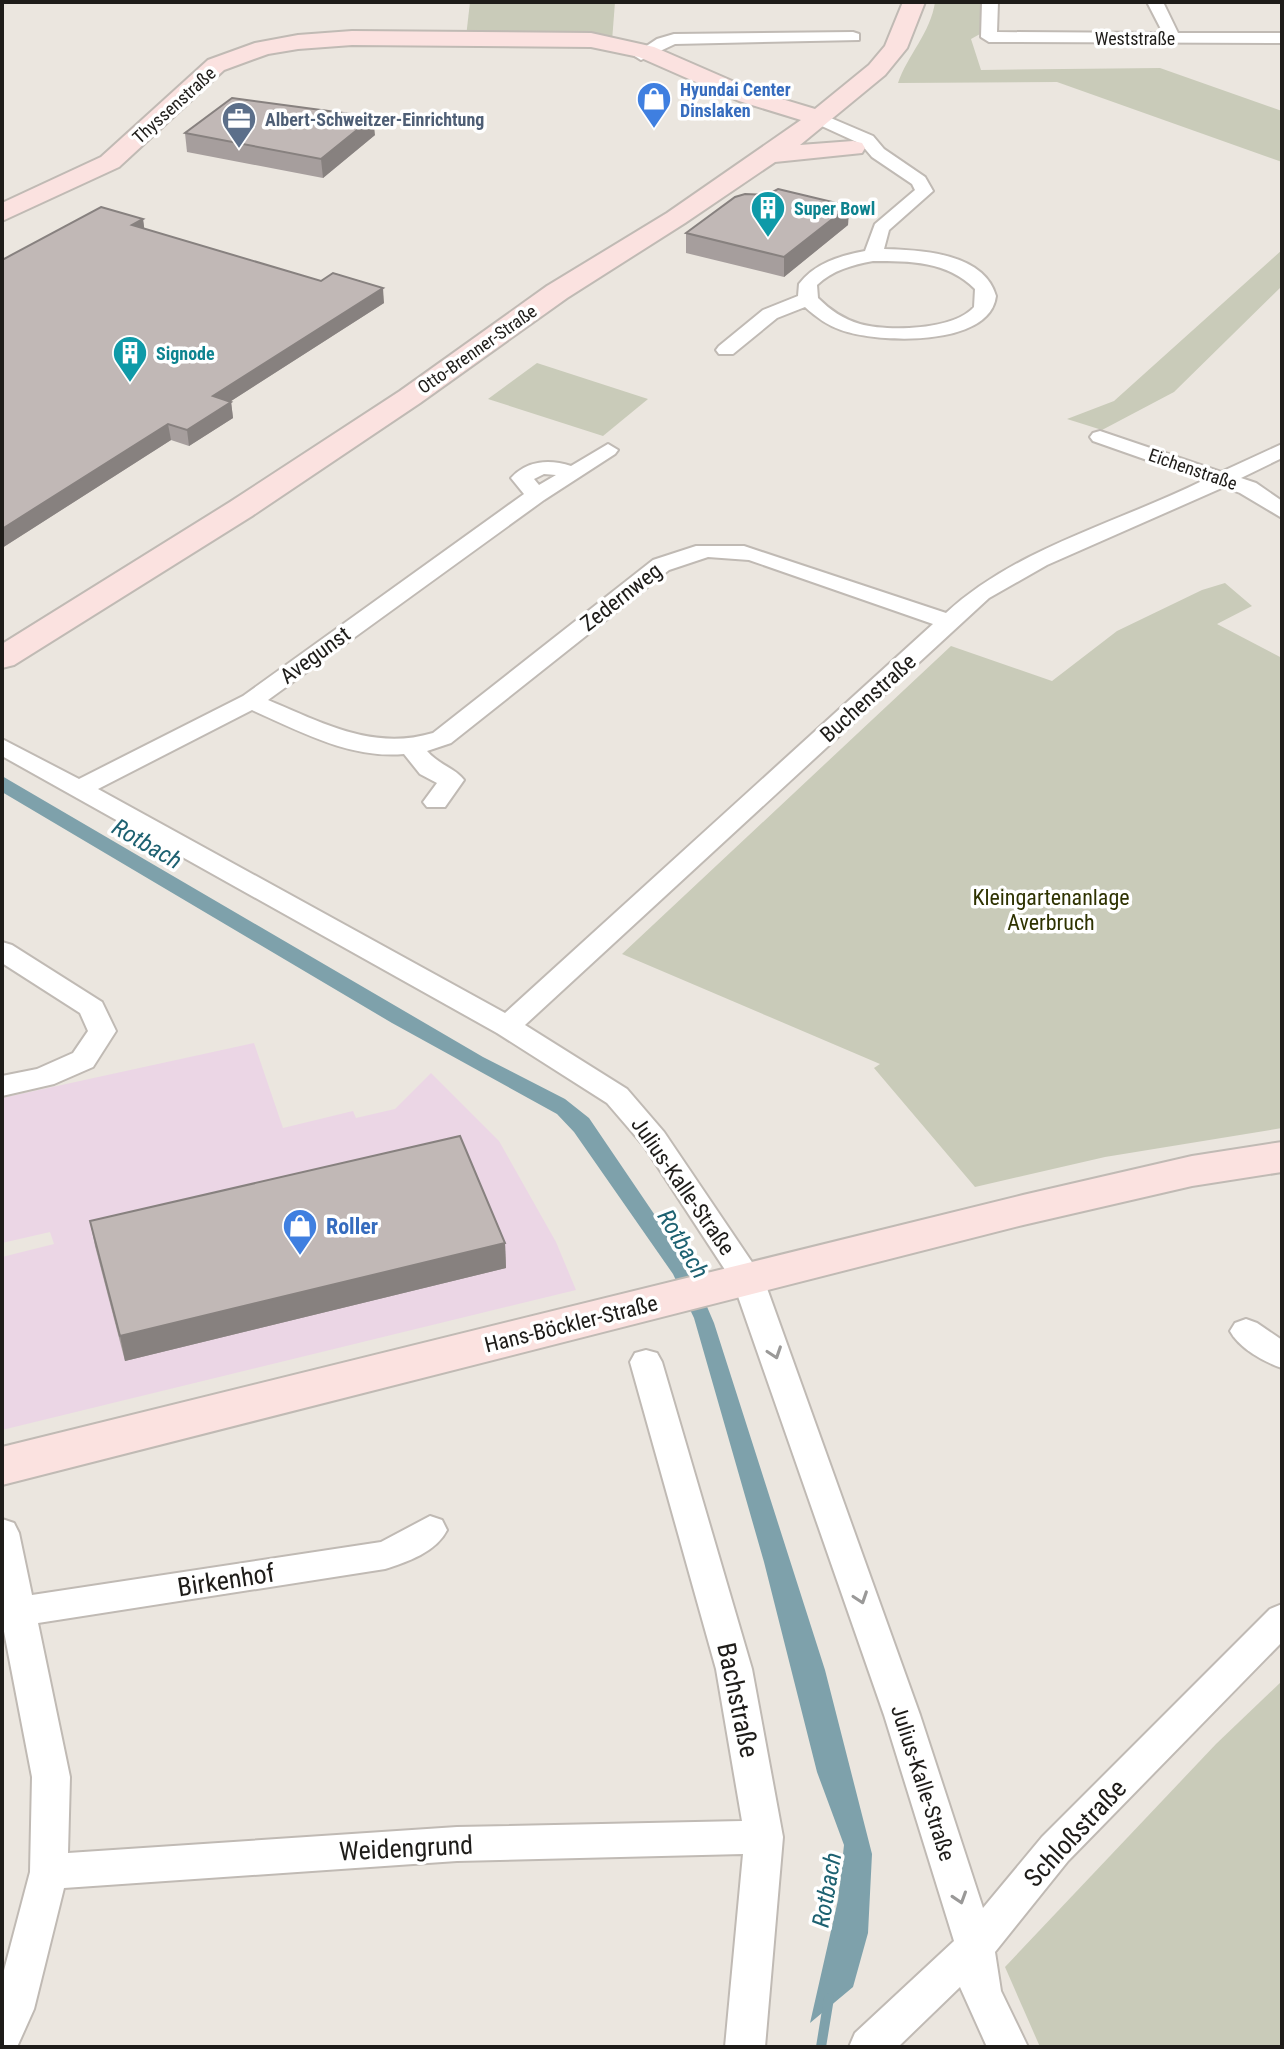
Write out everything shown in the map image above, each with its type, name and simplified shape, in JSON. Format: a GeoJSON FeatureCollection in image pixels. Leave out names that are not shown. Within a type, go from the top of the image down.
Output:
{"type":"FeatureCollection","features":[{"type":"Feature","properties":{"kind":"main road","name":"Otto-Brenner-Straße"},"geometry":{"type":"LineString","coordinates":[[2,658],[241,509],[410,397],[557,292],[769,155],[877,70],[896,48],[914,2]]}},
{"type":"Feature","properties":{"kind":"main road","name":"Thyssenstraße"},"geometry":{"type":"LineString","coordinates":[[2,213],[110,162],[216,65],[263,48],[326,39],[591,40],[643,53],[768,102],[812,123]]}},
{"type":"Feature","properties":{"kind":"main road","name":"Thyssenstraße"},"geometry":{"type":"LineString","coordinates":[[643,53],[812,123]]}},
{"type":"Feature","properties":{"kind":"main road"},"geometry":{"type":"LineString","coordinates":[[768,102],[813,101],[850,93]]}},
{"type":"Feature","properties":{"kind":"main road"},"geometry":{"type":"LineString","coordinates":[[769,155],[853,148]]}},
{"type":"Feature","properties":{"kind":"main road","name":"Hans-Böckler-Straße"},"geometry":{"type":"LineString","coordinates":[[2,1466],[1192,1171],[1282,1157]]}},
{"type":"Feature","properties":{"kind":"street","name":"Weststraße"},"geometry":{"type":"LineString","coordinates":[[990,2],[989,37],[1282,38]]}},
{"type":"Feature","properties":{"kind":"street"},"geometry":{"type":"LineString","coordinates":[[1155,2],[1173,38]]}},
{"type":"Feature","properties":{"kind":"street"},"geometry":{"type":"LineString","coordinates":[[643,53],[674,39],[853,37]]}},
{"type":"Feature","properties":{"kind":"street"},"geometry":{"type":"LineString","coordinates":[[812,123],[853,148],[878,153]]}},
{"type":"Feature","properties":{"kind":"street"},"geometry":{"type":"LineString","coordinates":[[812,123],[867,140],[878,153],[919,181],[924,191],[881,228],[873,255]]}},
{"type":"Feature","properties":{"kind":"street"},"geometry":{"type":"LineString","coordinates":[[873,255],[930,259],[955,266],[975,277],[985,290],[986,303],[978,315],[960,326],[902,335],[841,325],[820,313],[808,299],[808,284],[820,271],[843,261],[873,255]]}},
{"type":"Feature","properties":{"kind":"street"},"geometry":{"type":"LineString","coordinates":[[726,350],[770,314],[808,299]]}},
{"type":"Feature","properties":{"kind":"street","name":"Eichenstraße"},"geometry":{"type":"LineString","coordinates":[[1100,437],[1248,488],[1282,511]]}},
{"type":"Feature","properties":{"kind":"street","name":"Avegunst"},"geometry":{"type":"LineString","coordinates":[[78,789],[251,701],[536,495],[608,450]]}},
{"type":"Feature","properties":{"kind":"street","name":"Buchenstraße"},"geometry":{"type":"LineString","coordinates":[[507,1026],[981,593],[1009,575],[1226,480],[1282,450]]}},
{"type":"Feature","properties":{"kind":"street","name":"Zedernweg"},"geometry":{"type":"LineString","coordinates":[[251,701],[361,747],[413,749],[442,738],[661,565],[692,553],[739,550],[812,572],[950,622]]}},
{"type":"Feature","properties":{"kind":"street","name":"Julius-Kalle-Straße"},"geometry":{"type":"LineString","coordinates":[[2,746],[507,1026],[617,1096],[654,1139],[732,1284],[902,1715],[975,1947],[981,1994],[1008,2047]]}},
{"type":"Feature","properties":{"kind":"street"},"geometry":{"type":"LineString","coordinates":[[413,749],[429,769],[452,780],[436,802]]}},
{"type":"Feature","properties":{"kind":"street"},"geometry":{"type":"LineString","coordinates":[[2,951],[92,1008],[102,1031],[83,1060],[44,1077],[2,1086]]}},
{"type":"Feature","properties":{"kind":"street"},"geometry":{"type":"LineString","coordinates":[[1246,1331],[1282,1356]]}},
{"type":"Feature","properties":{"kind":"street","name":"Bachstraße"},"geometry":{"type":"LineString","coordinates":[[646,1362],[734,1669],[764,1837],[745,2047]]}},
{"type":"Feature","properties":{"kind":"street","name":"Birkenhof"},"geometry":{"type":"LineString","coordinates":[[17,1612],[385,1555],[430,1530]]}},
{"type":"Feature","properties":{"kind":"street"},"geometry":{"type":"LineString","coordinates":[[2,1533],[51,1777],[49,1872],[14,2009],[2,2036]]}},
{"type":"Feature","properties":{"kind":"street","name":"Schloßstraße"},"geometry":{"type":"LineString","coordinates":[[878,2037],[975,1947],[1055,1849],[1282,1619]]}},
{"type":"Feature","properties":{"kind":"street","name":"Weidengrund"},"geometry":{"type":"LineString","coordinates":[[49,1872],[457,1844],[764,1837]]}},
{"type":"Feature","properties":{"kind":"shaded area"},"geometry":{"type":"Polygon","coordinates":[[[254,1043],[283,1128],[353,1111],[356,1118],[395,1109],[431,1073],[499,1141],[556,1242],[576,1290],[2,1430],[2,1257],[54,1244],[50,1232],[2,1243],[2,1098],[254,1043]]]}},
{"type":"Feature","properties":{"kind":"green space"},"geometry":{"type":"Polygon","coordinates":[[[470,2],[615,2],[612,41],[466,37],[470,2]]]}},
{"type":"Feature","properties":{"kind":"green space"},"geometry":{"type":"Polygon","coordinates":[[[935,2],[981,2],[980,34],[971,39],[981,70],[1160,68],[1282,111],[1282,162],[1057,82],[898,83],[929,24],[935,2]]]}},
{"type":"Feature","properties":{"kind":"green space"},"geometry":{"type":"Polygon","coordinates":[[[1282,250],[1282,286],[1174,392],[1102,430],[1067,419],[1114,401],[1282,250]]]}},
{"type":"Feature","properties":{"kind":"green space"},"geometry":{"type":"Polygon","coordinates":[[[537,363],[648,399],[603,436],[488,399],[537,363]]]}},
{"type":"Feature","properties":{"kind":"green space","name":"Kleingartenanlage Averbruch"},"geometry":{"type":"Polygon","coordinates":[[[1225,583],[1252,606],[1217,624],[1282,658],[1282,1128],[1105,1157],[975,1187],[874,1068],[880,1064],[622,954],[951,646],[1052,681],[1117,631],[1202,590],[1225,583]]]}},
{"type":"Feature","properties":{"kind":"green space"},"geometry":{"type":"Polygon","coordinates":[[[1282,1681],[1282,2047],[1040,2047],[1005,1967],[1216,1744],[1282,1681]]]}},
{"type":"Feature","properties":{"kind":"water"},"geometry":{"type":"Polygon","coordinates":[[[2,776],[483,1057],[565,1099],[589,1118],[690,1267],[714,1323],[825,1670],[872,1854],[868,1933],[853,1987],[810,2023],[838,1900],[844,1845],[817,1772],[764,1562],[694,1318],[673,1274],[574,1132],[557,1114],[392,1023],[2,792],[2,776]]]}},
{"type":"Feature","properties":{"kind":"building"},"geometry":{"type":"Polygon","coordinates":[[[232,98],[373,117],[321,159],[185,133],[232,98]]]}},
{"type":"Feature","properties":{"kind":"building"},"geometry":{"type":"Polygon","coordinates":[[[778,189],[849,206],[784,257],[686,233],[735,197],[767,195],[778,189]]]}},
{"type":"Feature","properties":{"kind":"building","name":"Signode"},"geometry":{"type":"Polygon","coordinates":[[[101,207],[143,219],[132,225],[321,281],[333,273],[383,288],[213,396],[231,402],[187,430],[168,424],[2,529],[2,260],[101,207]]]}},
{"type":"Feature","properties":{"kind":"building","name":"Roller"},"geometry":{"type":"Polygon","coordinates":[[[460,1136],[505,1243],[120,1336],[90,1221],[460,1136]]]}},
{"type":"Feature","properties":{"kind":"waterway","name":"Rotbach"},"geometry":{"type":"LineString","coordinates":[[821,2047],[829,1998]]}},
{"type":"Feature","properties":{"kind":"place","name":"Hyundai Center Dinslaken"},"geometry":{"type":"Point","coordinates":[654,130]}},
{"type":"Feature","properties":{"kind":"place","name":"Albert-Schweitzer-Einrichtung"},"geometry":{"type":"Point","coordinates":[239,150]}},
{"type":"Feature","properties":{"kind":"place","name":"Super Bowl"},"geometry":{"type":"Point","coordinates":[768,239]}},
{"type":"Feature","properties":{"kind":"place","name":"Signode"},"geometry":{"type":"Point","coordinates":[130,384]}},
{"type":"Feature","properties":{"kind":"place","name":"Roller"},"geometry":{"type":"Point","coordinates":[300,1257]}}]}
